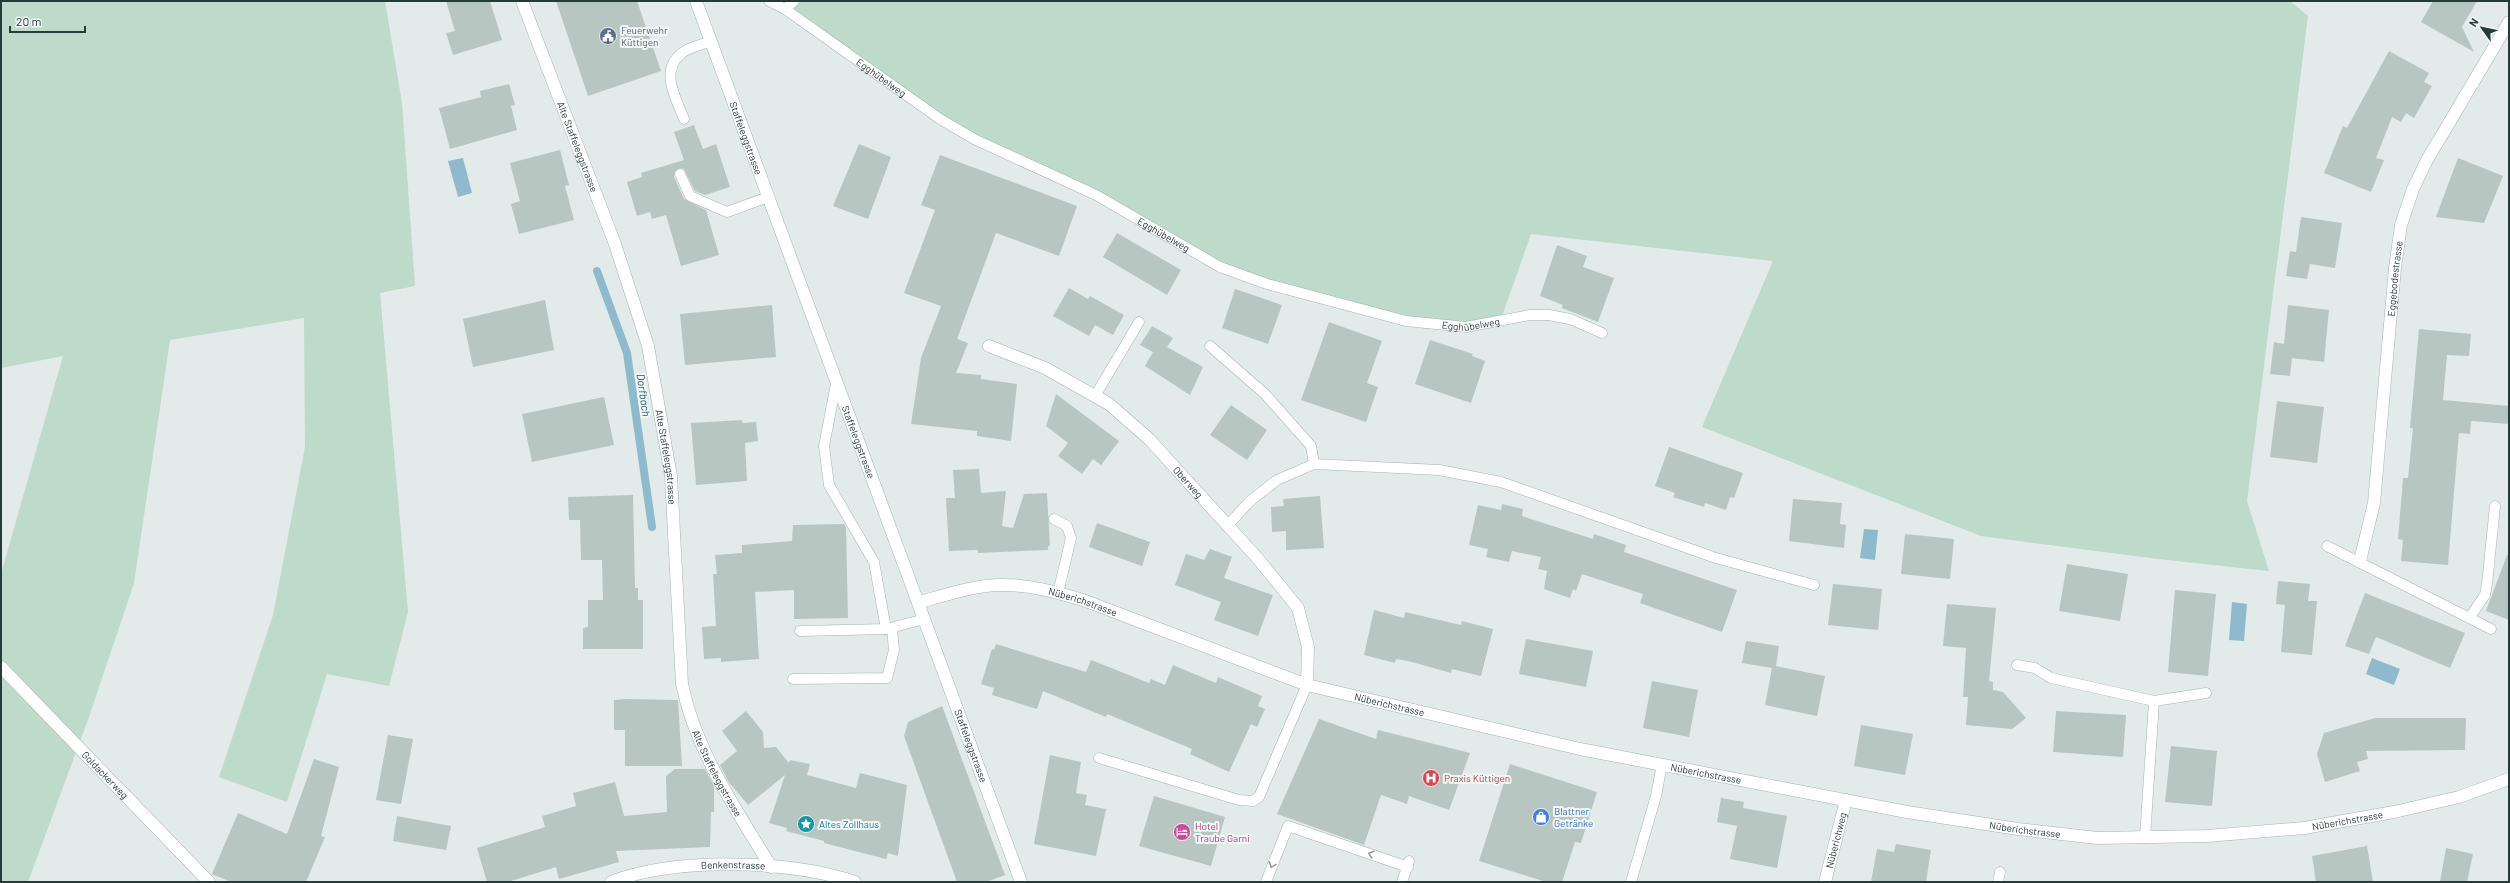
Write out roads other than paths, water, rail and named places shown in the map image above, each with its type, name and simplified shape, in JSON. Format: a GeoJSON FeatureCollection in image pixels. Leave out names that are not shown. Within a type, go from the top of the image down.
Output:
{"type":"FeatureCollection","features":[{"type":"Feature","properties":{"kind":"street","name":"Alte Staffeleggstrasse"},"geometry":{"type":"LineString","coordinates":[[522,1],[615,244],[648,346],[671,476],[682,684],[688,715],[719,780],[771,867]]}},
{"type":"Feature","properties":{"kind":"street","name":"Staffeleggstrasse"},"geometry":{"type":"LineString","coordinates":[[696,1],[882,508],[920,602],[1021,882]]}},
{"type":"Feature","properties":{"kind":"street","name":"Eggebodestrasse"},"geometry":{"type":"LineString","coordinates":[[2360,561],[2374,503],[2395,268],[2401,225],[2413,189],[2427,160],[2509,22]]}},
{"type":"Feature","properties":{"kind":"street","name":"Oberweg"},"geometry":{"type":"LineString","coordinates":[[989,346],[1045,368],[1109,404],[1149,439],[1228,525],[1298,608],[1308,647],[1307,685]]}},
{"type":"Feature","properties":{"kind":"street","name":"Nüberichstrasse"},"geometry":{"type":"LineString","coordinates":[[920,602],[960,591],[999,585],[1058,593],[1307,685],[1580,749],[1846,800],[2018,829],[2098,838],[2207,836],[2304,828],[2394,812],[2459,797],[2509,779]]}},
{"type":"Feature","properties":{"kind":"street","name":"Goldackerweg"},"geometry":{"type":"LineString","coordinates":[[1,667],[209,882]]}},
{"type":"Feature","properties":{"kind":"street","name":"Nüberichweg"},"geometry":{"type":"LineString","coordinates":[[1825,882],[1846,800]]}},
{"type":"Feature","properties":{"kind":"street","name":"Benkenstrasse"},"geometry":{"type":"LineString","coordinates":[[611,882],[680,867],[771,867],[802,870],[855,882]]}},
{"type":"Feature","properties":{"kind":"lane","name":"Egghübelweg"},"geometry":{"type":"LineString","coordinates":[[769,1],[785,9],[940,119],[976,140],[1096,195],[1220,267],[1267,284],[1406,321],[1466,327],[1530,316],[1549,315],[1570,319],[1602,333]]}},
{"type":"Feature","properties":{"kind":"lane"},"geometry":{"type":"LineString","coordinates":[[785,9],[794,1]]}},
{"type":"Feature","properties":{"kind":"lane"},"geometry":{"type":"LineString","coordinates":[[684,119],[669,79],[672,68],[682,53],[711,41]]}},
{"type":"Feature","properties":{"kind":"lane"},"geometry":{"type":"LineString","coordinates":[[680,174],[690,196],[727,212],[768,197]]}},
{"type":"Feature","properties":{"kind":"lane"},"geometry":{"type":"LineString","coordinates":[[1095,396],[1139,322]]}},
{"type":"Feature","properties":{"kind":"lane"},"geometry":{"type":"LineString","coordinates":[[1210,346],[1265,394],[1311,446],[1314,464]]}},
{"type":"Feature","properties":{"kind":"lane"},"geometry":{"type":"LineString","coordinates":[[793,679],[887,678],[894,650],[874,562],[829,485],[824,446],[836,384]]}},
{"type":"Feature","properties":{"kind":"lane"},"geometry":{"type":"LineString","coordinates":[[1228,525],[1250,502],[1277,480],[1314,464],[1440,470],[1501,482],[1716,558],[1814,586]]}},
{"type":"Feature","properties":{"kind":"lane"},"geometry":{"type":"LineString","coordinates":[[2470,617],[2484,595],[2487,584],[2495,506]]}},
{"type":"Feature","properties":{"kind":"lane"},"geometry":{"type":"LineString","coordinates":[[1054,519],[1067,526],[1071,538],[1058,593]]}},
{"type":"Feature","properties":{"kind":"lane"},"geometry":{"type":"LineString","coordinates":[[2328,546],[2491,629]]}},
{"type":"Feature","properties":{"kind":"lane"},"geometry":{"type":"LineString","coordinates":[[800,631],[889,628],[925,619]]}},
{"type":"Feature","properties":{"kind":"lane"},"geometry":{"type":"LineString","coordinates":[[2017,666],[2035,668],[2051,678],[2154,701],[2206,693]]}},
{"type":"Feature","properties":{"kind":"lane"},"geometry":{"type":"LineString","coordinates":[[1099,758],[1239,800],[1252,801],[1259,797],[1307,685]]}},
{"type":"Feature","properties":{"kind":"lane"},"geometry":{"type":"LineString","coordinates":[[2146,838],[2154,701]]}},
{"type":"Feature","properties":{"kind":"lane"},"geometry":{"type":"LineString","coordinates":[[1631,882],[1656,796],[1662,764]]}},
{"type":"Feature","properties":{"kind":"lane"},"geometry":{"type":"LineString","coordinates":[[1267,882],[1288,826],[1408,864],[1402,882]]}},
{"type":"Feature","properties":{"kind":"water"},"geometry":{"type":"Polygon","coordinates":[[[463,158],[472,193],[458,197],[448,161],[463,158]]]}},
{"type":"Feature","properties":{"kind":"water"},"geometry":{"type":"Polygon","coordinates":[[[1864,529],[1878,530],[1875,560],[1860,558],[1864,529]]]}},
{"type":"Feature","properties":{"kind":"water"},"geometry":{"type":"Polygon","coordinates":[[[2232,602],[2247,604],[2244,641],[2229,640],[2232,602]]]}},
{"type":"Feature","properties":{"kind":"water"},"geometry":{"type":"Polygon","coordinates":[[[2372,658],[2400,669],[2394,685],[2366,674],[2372,658]]]}},
{"type":"Feature","properties":{"kind":"waterway","name":"Dorfbach"},"geometry":{"type":"LineString","coordinates":[[597,271],[627,353],[652,527]]}},
{"type":"Feature","properties":{"kind":"place","name":"Feuerwehr Küttigen"},"geometry":{"type":"Point","coordinates":[608,36]}},
{"type":"Feature","properties":{"kind":"place","name":"Praxis Küttigen"},"geometry":{"type":"Point","coordinates":[1431,778]}},
{"type":"Feature","properties":{"kind":"place","name":"Blattner Getränke"},"geometry":{"type":"Point","coordinates":[1541,817]}},
{"type":"Feature","properties":{"kind":"place","name":"Altes Zollhaus"},"geometry":{"type":"Point","coordinates":[806,824]}},
{"type":"Feature","properties":{"kind":"place","name":"Hotel Traube Garni"},"geometry":{"type":"Point","coordinates":[1182,832]}}]}
